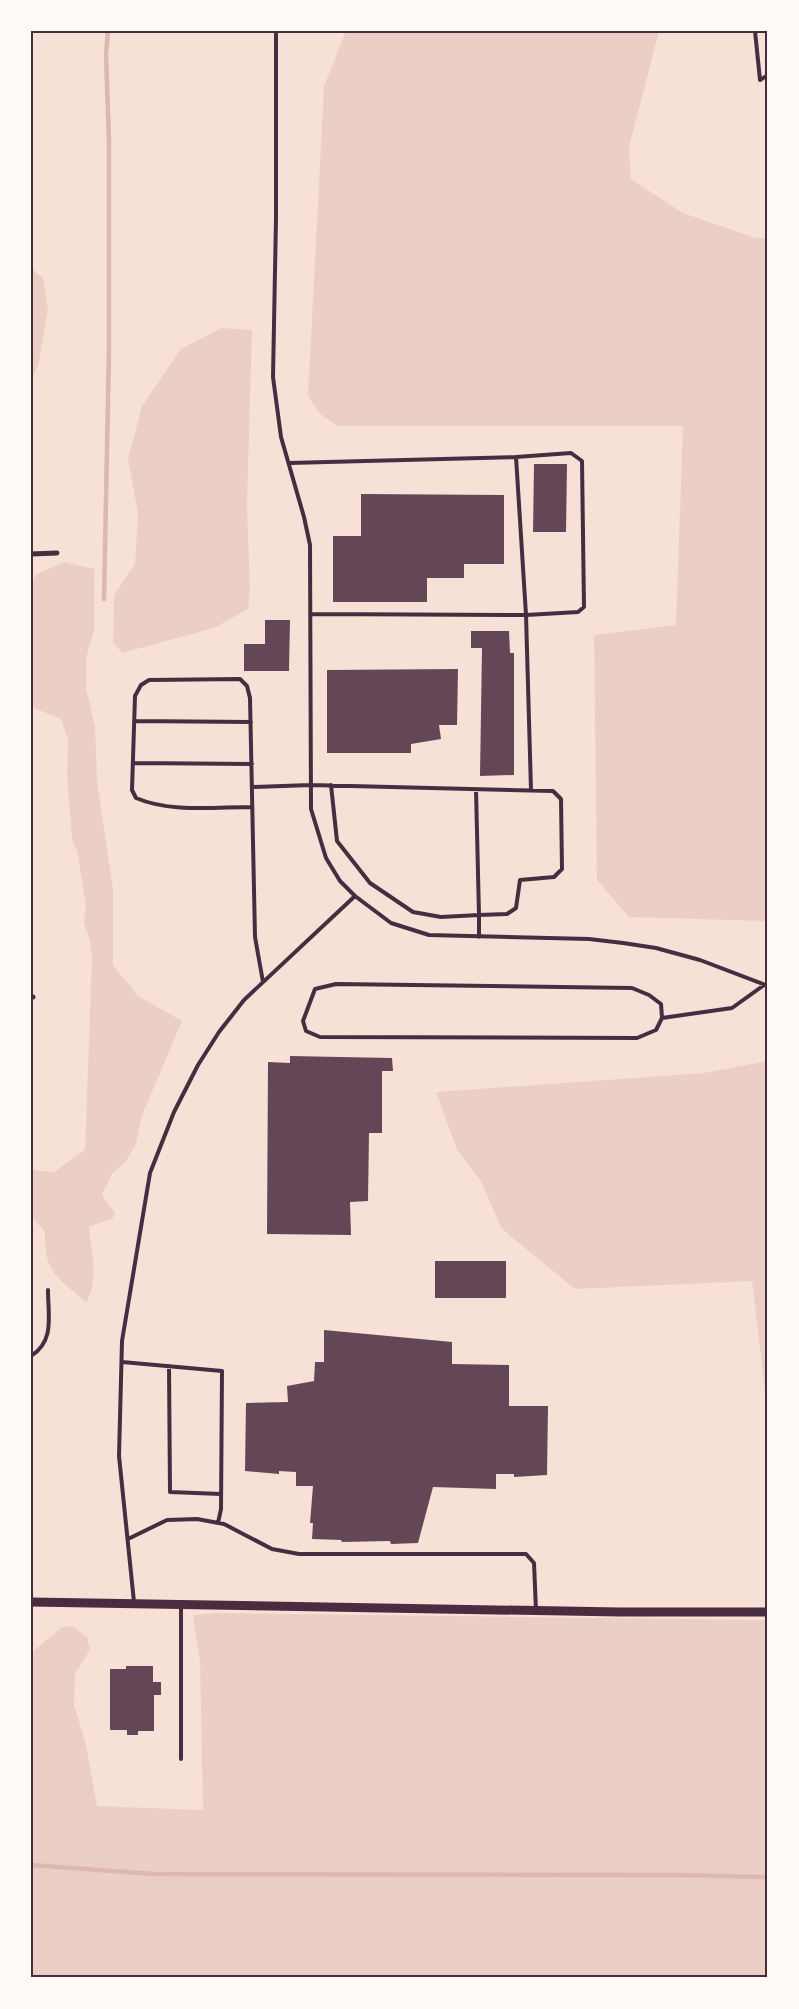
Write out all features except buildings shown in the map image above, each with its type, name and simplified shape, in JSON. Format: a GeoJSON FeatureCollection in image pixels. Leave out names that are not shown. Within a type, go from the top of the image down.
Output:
{"type":"FeatureCollection","features":[{"type":"Feature","properties":{"kind":"street"},"geometry":{"type":"LineString","coordinates":[[31,554],[57,552]]}},
{"type":"Feature","properties":{"kind":"street"},"geometry":{"type":"LineString","coordinates":[[31,1602],[536,1611],[768,1612]]}},
{"type":"Feature","properties":{"kind":"lane"},"geometry":{"type":"LineString","coordinates":[[276,31],[276,218],[273,377],[281,437],[310,545],[311,809],[326,858],[340,881],[355,896],[391,922],[429,935],[589,939],[656,948],[717,966],[766,986]]}},
{"type":"Feature","properties":{"kind":"lane"},"geometry":{"type":"LineString","coordinates":[[755,31],[760,80],[768,75]]}},
{"type":"Feature","properties":{"kind":"lane"},"geometry":{"type":"LineString","coordinates":[[289,463],[516,457],[571,453],[582,462],[584,607],[578,612],[526,616],[311,614]]}},
{"type":"Feature","properties":{"kind":"lane"},"geometry":{"type":"LineString","coordinates":[[516,457],[526,616],[531,790]]}},
{"type":"Feature","properties":{"kind":"lane"},"geometry":{"type":"LineString","coordinates":[[252,807],[151,804],[136,798],[132,790],[134,721],[135,696],[140,685],[149,680],[240,679],[247,686],[251,722],[255,937],[263,982]]}},
{"type":"Feature","properties":{"kind":"lane"},"geometry":{"type":"LineString","coordinates":[[134,721],[251,722]]}},
{"type":"Feature","properties":{"kind":"lane"},"geometry":{"type":"LineString","coordinates":[[133,763],[252,764]]}},
{"type":"Feature","properties":{"kind":"lane"},"geometry":{"type":"LineString","coordinates":[[252,787],[331,785],[554,791],[561,799],[562,868],[554,877],[520,880],[516,908],[507,914],[441,917],[413,912],[370,883],[337,841],[331,785]]}},
{"type":"Feature","properties":{"kind":"lane"},"geometry":{"type":"LineString","coordinates":[[476,790],[479,937]]}},
{"type":"Feature","properties":{"kind":"lane"},"geometry":{"type":"LineString","coordinates":[[134,1604],[119,1456],[122,1341],[150,1173],[174,1112],[198,1065],[244,1000],[355,896]]}},
{"type":"Feature","properties":{"kind":"lane"},"geometry":{"type":"LineString","coordinates":[[336,984],[632,988],[649,995],[661,1004],[662,1018],[656,1030],[637,1038],[320,1038],[306,1031],[303,1021],[315,990],[336,984]]}},
{"type":"Feature","properties":{"kind":"lane"},"geometry":{"type":"LineString","coordinates":[[662,1018],[732,1008],[766,986]]}},
{"type":"Feature","properties":{"kind":"lane"},"geometry":{"type":"LineString","coordinates":[[31,1356],[42,1348],[48,1334],[48,1290]]}},
{"type":"Feature","properties":{"kind":"lane"},"geometry":{"type":"LineString","coordinates":[[122,1362],[222,1371],[222,1494],[218,1523]]}},
{"type":"Feature","properties":{"kind":"lane"},"geometry":{"type":"LineString","coordinates":[[169,1366],[170,1492],[222,1494]]}},
{"type":"Feature","properties":{"kind":"lane"},"geometry":{"type":"LineString","coordinates":[[128,1538],[166,1520],[197,1519],[218,1523],[272,1550],[299,1554],[526,1554],[534,1563],[536,1611]]}},
{"type":"Feature","properties":{"kind":"lane"},"geometry":{"type":"LineString","coordinates":[[181,1605],[181,1760]]}},
{"type":"Feature","properties":{"kind":"shaded area"},"geometry":{"type":"Polygon","coordinates":[[[346,31],[659,31],[629,147],[631,179],[683,213],[756,238],[768,238],[768,921],[629,917],[597,880],[594,635],[676,625],[683,426],[338,426],[320,414],[308,396],[324,86],[346,31]]]}},
{"type":"Feature","properties":{"kind":"shaded area"},"geometry":{"type":"Polygon","coordinates":[[[31,268],[43,278],[48,310],[39,363],[31,380],[31,268]]]}},
{"type":"Feature","properties":{"kind":"shaded area"},"geometry":{"type":"Polygon","coordinates":[[[221,328],[252,330],[247,505],[250,592],[248,609],[214,628],[122,653],[113,642],[114,595],[135,564],[138,514],[128,459],[142,406],[181,349],[221,328]]]}},
{"type":"Feature","properties":{"kind":"shaded area"},"geometry":{"type":"Polygon","coordinates":[[[64,562],[94,569],[94,630],[86,659],[86,688],[95,726],[97,781],[113,889],[113,965],[138,996],[182,1021],[141,1118],[136,1144],[126,1161],[112,1174],[102,1195],[115,1213],[113,1218],[89,1227],[94,1275],[93,1285],[86,1302],[54,1273],[47,1257],[45,1232],[31,1216],[31,1170],[54,1172],[85,1150],[92,957],[90,940],[84,923],[86,906],[77,851],[72,839],[67,777],[68,739],[61,719],[34,708],[31,702],[31,586],[35,575],[64,562]]]}},
{"type":"Feature","properties":{"kind":"shaded area"},"geometry":{"type":"Polygon","coordinates":[[[768,1061],[768,1418],[752,1281],[575,1289],[502,1229],[481,1181],[457,1150],[436,1092],[704,1073],[768,1061]]]}},
{"type":"Feature","properties":{"kind":"shaded area"},"geometry":{"type":"Polygon","coordinates":[[[214,1613],[768,1620],[768,1978],[31,1978],[31,1653],[61,1628],[72,1626],[87,1637],[90,1650],[75,1673],[74,1705],[86,1744],[97,1806],[203,1810],[200,1662],[193,1615],[214,1613]]]}},
{"type":"Feature","properties":{"kind":"waterway"},"geometry":{"type":"LineString","coordinates":[[104,599],[109,350],[109,142],[106,54],[108,31]]}},
{"type":"Feature","properties":{"kind":"waterway"},"geometry":{"type":"LineString","coordinates":[[31,1865],[153,1874],[677,1875],[768,1877]]}}]}
